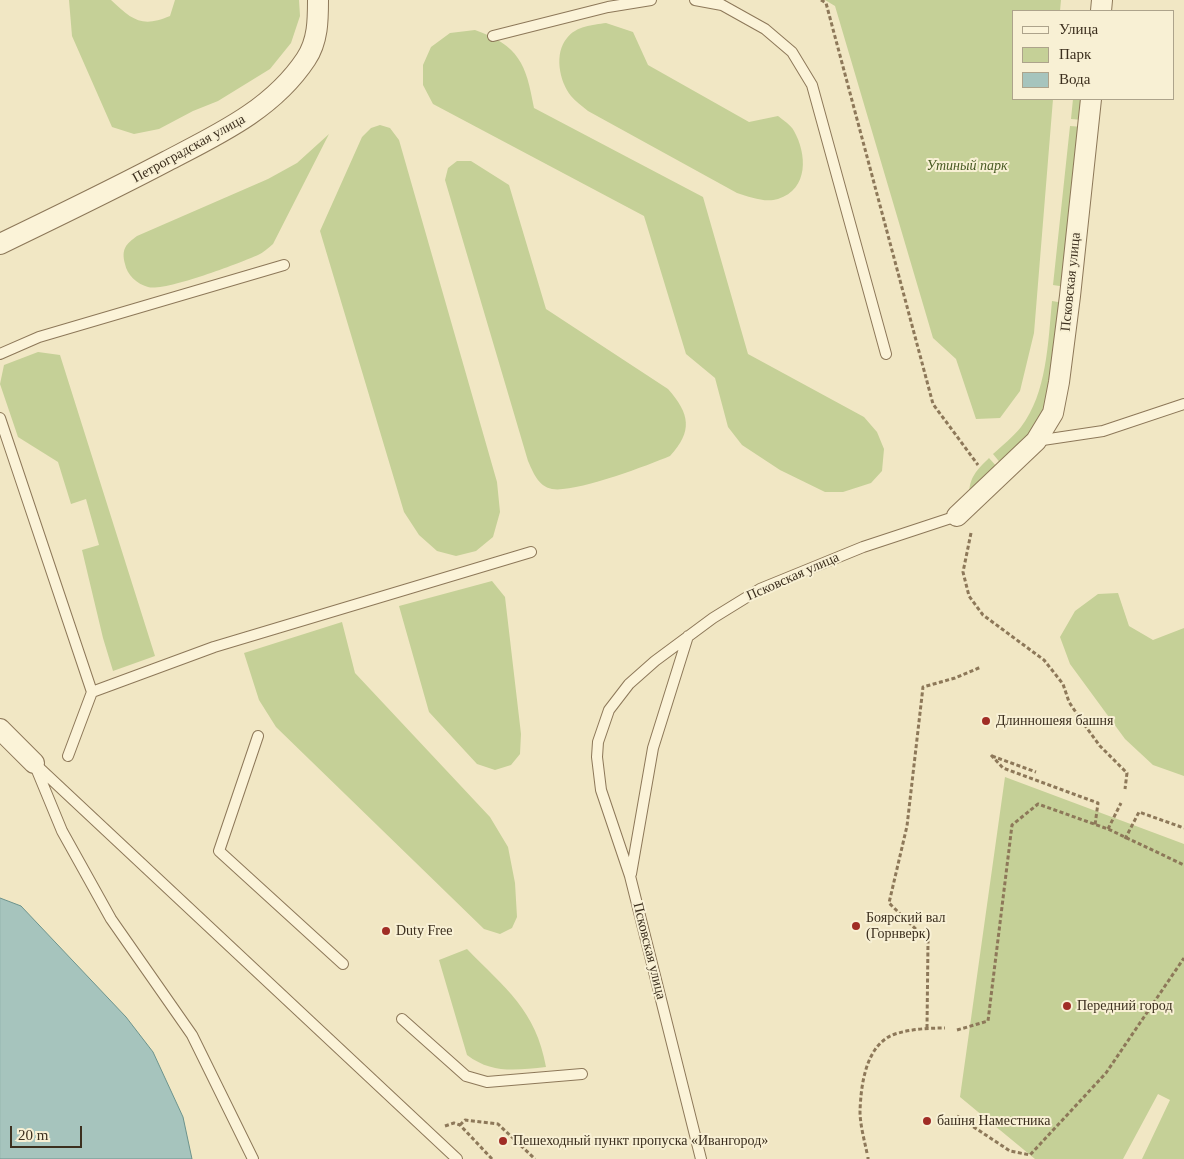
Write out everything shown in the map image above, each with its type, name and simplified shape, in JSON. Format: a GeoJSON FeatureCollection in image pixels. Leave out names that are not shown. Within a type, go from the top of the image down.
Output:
{"type":"FeatureCollection","features":[{"type":"Feature","properties":{"kind":"street","name":"Петроградская улица"},"geometry":{"type":"LineString","coordinates":[[0,244],[128,182],[238,124],[275,95],[292,76],[310,50],[319,24],[318,0]]}},
{"type":"Feature","properties":{"kind":"street","name":"Псковская улица"},"geometry":{"type":"LineString","coordinates":[[957,516],[1036,442],[1053,413],[1059,382],[1091,100]]}},
{"type":"Feature","properties":{"kind":"street"},"geometry":{"type":"LineString","coordinates":[[0,729],[34,763]]}},
{"type":"Feature","properties":{"kind":"lane"},"geometry":{"type":"LineString","coordinates":[[492,36],[608,7],[651,0]]}},
{"type":"Feature","properties":{"kind":"lane"},"geometry":{"type":"LineString","coordinates":[[695,0],[722,5],[765,29],[792,52],[812,85],[886,354]]}},
{"type":"Feature","properties":{"kind":"lane"},"geometry":{"type":"LineString","coordinates":[[0,354],[39,337],[284,265]]}},
{"type":"Feature","properties":{"kind":"lane"},"geometry":{"type":"LineString","coordinates":[[1036,442],[1103,431],[1184,404]]}},
{"type":"Feature","properties":{"kind":"lane"},"geometry":{"type":"LineString","coordinates":[[0,418],[92,692],[68,756]]}},
{"type":"Feature","properties":{"kind":"lane","name":"Псковская улица"},"geometry":{"type":"LineString","coordinates":[[701,1159],[630,876],[601,790],[597,757],[598,742],[609,710],[629,684],[688,635],[760,589],[863,547],[957,516]]}},
{"type":"Feature","properties":{"kind":"lane"},"geometry":{"type":"LineString","coordinates":[[92,692],[214,647],[531,552]]}},
{"type":"Feature","properties":{"kind":"lane"},"geometry":{"type":"LineString","coordinates":[[630,876],[653,748],[688,635]]}},
{"type":"Feature","properties":{"kind":"lane"},"geometry":{"type":"LineString","coordinates":[[258,736],[218,851],[343,964]]}},
{"type":"Feature","properties":{"kind":"lane"},"geometry":{"type":"LineString","coordinates":[[34,763],[66,839],[111,919],[192,1035],[253,1159]]}},
{"type":"Feature","properties":{"kind":"lane"},"geometry":{"type":"LineString","coordinates":[[34,763],[457,1159]]}},
{"type":"Feature","properties":{"kind":"lane"},"geometry":{"type":"LineString","coordinates":[[402,1020],[466,1076],[487,1082],[582,1074]]}},
{"type":"Feature","properties":{"kind":"path"},"geometry":{"type":"LineString","coordinates":[[821,0],[826,3],[933,404],[978,465]]}},
{"type":"Feature","properties":{"kind":"path"},"geometry":{"type":"LineString","coordinates":[[974,470],[984,460]]}},
{"type":"Feature","properties":{"kind":"path"},"geometry":{"type":"LineString","coordinates":[[972,531],[963,572],[969,596],[983,615],[1044,660],[1054,672],[1063,684],[1069,702],[1081,720],[1100,746],[1127,773],[1126,789]]}},
{"type":"Feature","properties":{"kind":"path"},"geometry":{"type":"LineString","coordinates":[[928,1028],[928,941],[890,903],[906,826],[923,687],[955,678],[981,666]]}},
{"type":"Feature","properties":{"kind":"path"},"geometry":{"type":"LineString","coordinates":[[1036,772],[991,755],[1008,770],[1098,803],[1095,825]]}},
{"type":"Feature","properties":{"kind":"path"},"geometry":{"type":"LineString","coordinates":[[1108,829],[1121,803]]}},
{"type":"Feature","properties":{"kind":"path"},"geometry":{"type":"LineString","coordinates":[[957,1030],[988,1021],[1012,825],[1038,804],[1108,829],[1125,839],[1184,865]]}},
{"type":"Feature","properties":{"kind":"path"},"geometry":{"type":"LineString","coordinates":[[1125,839],[1139,812],[1184,828]]}},
{"type":"Feature","properties":{"kind":"path"},"geometry":{"type":"LineString","coordinates":[[957,1116],[1010,1151],[1030,1155],[1106,1073],[1184,958]]}},
{"type":"Feature","properties":{"kind":"path"},"geometry":{"type":"LineString","coordinates":[[868,1156],[860,1111],[865,1069],[873,1053],[882,1042],[894,1034],[928,1028],[945,1028]]}},
{"type":"Feature","properties":{"kind":"path"},"geometry":{"type":"LineString","coordinates":[[460,1125],[465,1120],[498,1124],[535,1159]]}},
{"type":"Feature","properties":{"kind":"path"},"geometry":{"type":"LineString","coordinates":[[454,1123],[460,1125],[492,1159]]}},
{"type":"Feature","properties":{"kind":"green space"},"geometry":{"type":"Polygon","coordinates":[[[69,0],[111,0],[132,17],[138,20],[152,21],[170,16],[175,0],[299,0],[300,16],[291,43],[270,69],[218,101],[193,111],[159,129],[134,134],[112,127],[72,36],[69,0]]]}},
{"type":"Feature","properties":{"kind":"green space","name":"Утиный парк"},"geometry":{"type":"Polygon","coordinates":[[[825,0],[1061,0],[1060,10],[1012,10],[1012,100],[1053,100],[1034,333],[1020,391],[1000,418],[976,419],[956,359],[933,338],[835,6],[825,0]]]}},
{"type":"Feature","properties":{"kind":"green space"},"geometry":{"type":"Polygon","coordinates":[[[606,23],[633,32],[648,65],[749,122],[778,116],[787,123],[793,129],[798,140],[803,160],[800,179],[795,187],[788,194],[773,200],[758,199],[737,193],[588,111],[577,102],[563,83],[559,59],[560,51],[567,38],[575,31],[590,25],[606,23]]]}},
{"type":"Feature","properties":{"kind":"green space"},"geometry":{"type":"Polygon","coordinates":[[[475,30],[502,43],[518,58],[528,79],[534,108],[703,197],[748,354],[864,417],[877,432],[884,449],[882,471],[871,483],[843,492],[825,492],[780,470],[742,445],[728,427],[715,378],[686,354],[644,216],[433,104],[423,85],[423,65],[431,47],[450,33],[475,30]]]}},
{"type":"Feature","properties":{"kind":"green space"},"geometry":{"type":"Polygon","coordinates":[[[1073,100],[1085,100],[1083,120],[1071,119],[1073,100]]]}},
{"type":"Feature","properties":{"kind":"green space"},"geometry":{"type":"Polygon","coordinates":[[[380,125],[390,128],[399,140],[497,482],[500,512],[493,537],[476,551],[456,556],[437,551],[419,535],[404,512],[320,231],[362,137],[371,128],[380,125]]]}},
{"type":"Feature","properties":{"kind":"green space"},"geometry":{"type":"Polygon","coordinates":[[[1070,126],[1083,127],[1066,287],[1053,285],[1070,126]]]}},
{"type":"Feature","properties":{"kind":"green space"},"geometry":{"type":"Polygon","coordinates":[[[329,134],[273,244],[264,252],[220,270],[169,285],[157,287],[144,286],[130,275],[125,264],[124,251],[127,244],[137,236],[268,179],[297,163],[329,134]]]}},
{"type":"Feature","properties":{"kind":"green space"},"geometry":{"type":"Polygon","coordinates":[[[457,161],[471,161],[509,185],[546,309],[668,389],[681,406],[686,422],[685,430],[677,447],[670,456],[611,478],[577,487],[552,489],[543,485],[537,478],[528,461],[445,180],[448,168],[457,161]]]}},
{"type":"Feature","properties":{"kind":"green space"},"geometry":{"type":"Polygon","coordinates":[[[1052,301],[1064,303],[1046,410],[1032,435],[1002,465],[993,454],[1011,438],[1030,414],[1041,383],[1045,367],[1052,301]]]}},
{"type":"Feature","properties":{"kind":"green space"},"geometry":{"type":"Polygon","coordinates":[[[38,352],[60,355],[155,656],[113,671],[82,550],[99,545],[86,499],[71,504],[58,462],[18,437],[0,384],[4,365],[38,352]]]}},
{"type":"Feature","properties":{"kind":"green space"},"geometry":{"type":"Polygon","coordinates":[[[989,458],[998,468],[969,496],[972,479],[977,470],[989,458]]]}},
{"type":"Feature","properties":{"kind":"green space"},"geometry":{"type":"Polygon","coordinates":[[[492,581],[505,597],[521,734],[520,754],[511,765],[495,770],[477,764],[429,712],[399,606],[492,581]]]}},
{"type":"Feature","properties":{"kind":"green space"},"geometry":{"type":"Polygon","coordinates":[[[1118,593],[1129,626],[1153,640],[1184,628],[1184,776],[1153,765],[1125,739],[1070,664],[1060,637],[1075,611],[1098,594],[1118,593]]]}},
{"type":"Feature","properties":{"kind":"green space"},"geometry":{"type":"Polygon","coordinates":[[[342,622],[355,673],[490,817],[508,847],[515,883],[517,917],[512,928],[500,934],[484,929],[276,727],[259,700],[244,653],[342,622]]]}},
{"type":"Feature","properties":{"kind":"green space"},"geometry":{"type":"Polygon","coordinates":[[[1005,777],[1184,844],[1184,1159],[1142,1159],[1170,1100],[1158,1094],[1123,1159],[1035,1159],[960,1097],[1005,777]]]}},
{"type":"Feature","properties":{"kind":"green space"},"geometry":{"type":"Polygon","coordinates":[[[467,949],[506,988],[527,1015],[535,1030],[546,1067],[514,1070],[495,1068],[476,1061],[467,1055],[439,960],[467,949]]]}},
{"type":"Feature","properties":{"kind":"water"},"geometry":{"type":"Polygon","coordinates":[[[0,898],[21,906],[126,1017],[153,1052],[183,1117],[192,1159],[0,1159],[0,898]]]}},
{"type":"Feature","properties":{"kind":"place","name":"Длинношеяя башня"},"geometry":{"type":"Point","coordinates":[986,721]}},
{"type":"Feature","properties":{"kind":"place","name":"Боярский вал (Горнверк)"},"geometry":{"type":"Point","coordinates":[856,926]}},
{"type":"Feature","properties":{"kind":"place","name":"Duty Free"},"geometry":{"type":"Point","coordinates":[386,931]}},
{"type":"Feature","properties":{"kind":"place","name":"Передний город"},"geometry":{"type":"Point","coordinates":[1067,1006]}},
{"type":"Feature","properties":{"kind":"place","name":"башня Наместника"},"geometry":{"type":"Point","coordinates":[927,1121]}},
{"type":"Feature","properties":{"kind":"place","name":"Пешеходный пункт пропуска «Ивангород»"},"geometry":{"type":"Point","coordinates":[503,1141]}}]}
